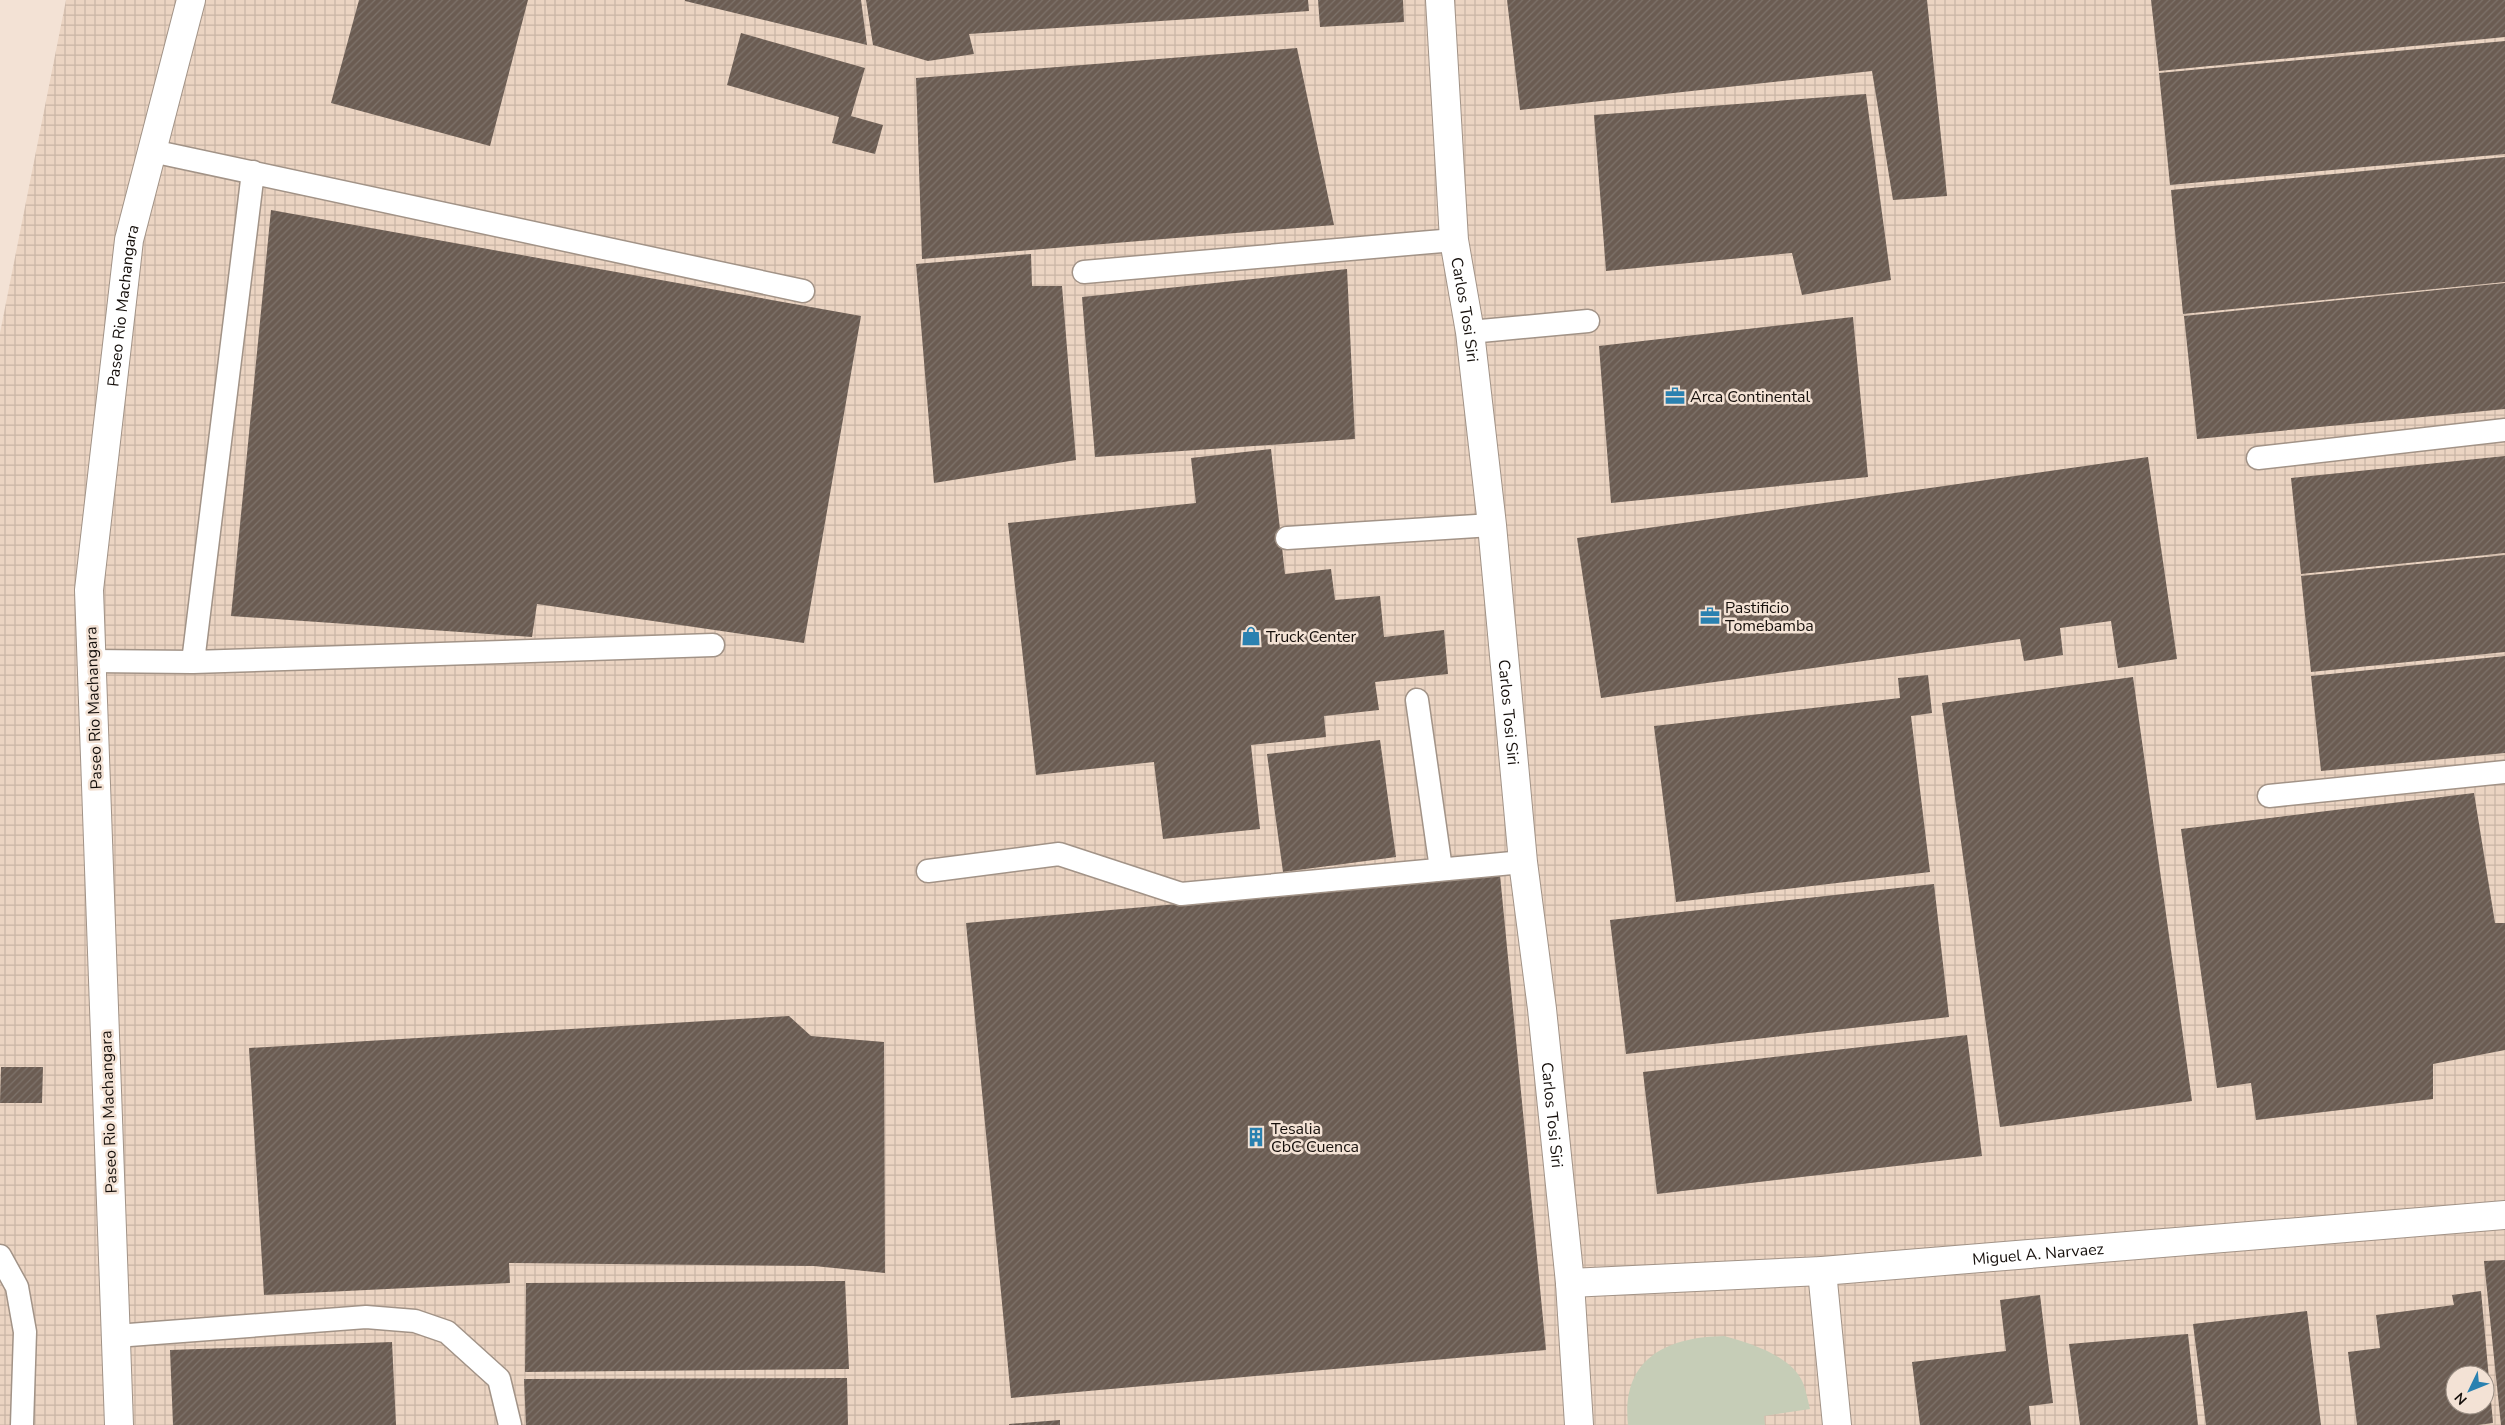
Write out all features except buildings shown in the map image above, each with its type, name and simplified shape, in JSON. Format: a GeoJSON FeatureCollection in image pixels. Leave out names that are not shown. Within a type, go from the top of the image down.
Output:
{"type":"FeatureCollection","features":[{"type":"Feature","properties":{"kind":"street","name":"Paseo Rio Machangara"},"geometry":{"type":"LineString","coordinates":[[119,1425],[89,590],[129,240],[190,0]]}},
{"type":"Feature","properties":{"kind":"street","name":"Carlos Tosi Siri"},"geometry":{"type":"LineString","coordinates":[[1440,0],[1454,240],[1470,332],[1492,526],[1523,862],[1542,1009],[1570,1283],[1579,1425]]}},
{"type":"Feature","properties":{"kind":"street","name":"Miguel A. Narvaez"},"geometry":{"type":"LineString","coordinates":[[1570,1283],[1822,1271],[2505,1215]]}},
{"type":"Feature","properties":{"kind":"street"},"geometry":{"type":"LineString","coordinates":[[1822,1271],[1837,1425]]}},
{"type":"Feature","properties":{"kind":"lane"},"geometry":{"type":"LineString","coordinates":[[152,151],[803,291]]}},
{"type":"Feature","properties":{"kind":"lane"},"geometry":{"type":"LineString","coordinates":[[193,662],[253,172]]}},
{"type":"Feature","properties":{"kind":"lane"},"geometry":{"type":"LineString","coordinates":[[1084,272],[1454,240]]}},
{"type":"Feature","properties":{"kind":"lane"},"geometry":{"type":"LineString","coordinates":[[1470,332],[1588,320]]}},
{"type":"Feature","properties":{"kind":"lane"},"geometry":{"type":"LineString","coordinates":[[2258,458],[2505,430]]}},
{"type":"Feature","properties":{"kind":"lane"},"geometry":{"type":"LineString","coordinates":[[1287,538],[1492,526]]}},
{"type":"Feature","properties":{"kind":"lane"},"geometry":{"type":"LineString","coordinates":[[92,661],[193,662],[713,645]]}},
{"type":"Feature","properties":{"kind":"lane"},"geometry":{"type":"LineString","coordinates":[[1417,700],[1441,869]]}},
{"type":"Feature","properties":{"kind":"lane"},"geometry":{"type":"LineString","coordinates":[[2269,796],[2505,772]]}},
{"type":"Feature","properties":{"kind":"lane"},"geometry":{"type":"LineString","coordinates":[[928,871],[1059,854],[1181,894],[1523,862]]}},
{"type":"Feature","properties":{"kind":"lane"},"geometry":{"type":"LineString","coordinates":[[0,1256],[17,1287],[25,1332],[22,1425]]}},
{"type":"Feature","properties":{"kind":"lane"},"geometry":{"type":"LineString","coordinates":[[116,1336],[366,1317],[415,1321],[447,1332],[499,1379],[510,1425]]}},
{"type":"Feature","properties":{"kind":"shaded area"},"geometry":{"type":"Polygon","coordinates":[[[66,0],[2505,0],[2505,1425],[0,1425],[0,333],[66,0]]]}},
{"type":"Feature","properties":{"kind":"green space"},"geometry":{"type":"Polygon","coordinates":[[[1724,1336],[1758,1347],[1790,1365],[1803,1383],[1810,1409],[1764,1416],[1765,1425],[1628,1425],[1628,1402],[1632,1383],[1640,1368],[1652,1356],[1666,1347],[1684,1341],[1703,1337],[1724,1336]]]}},
{"type":"Feature","properties":{"kind":"place","name":"Arca Continental"},"geometry":{"type":"Point","coordinates":[1675,396]}},
{"type":"Feature","properties":{"kind":"place","name":"Pastificio Tomebamba"},"geometry":{"type":"Point","coordinates":[1710,616]}},
{"type":"Feature","properties":{"kind":"place","name":"Truck Center"},"geometry":{"type":"Point","coordinates":[1251,636]}},
{"type":"Feature","properties":{"kind":"place","name":"Tesalia CbC Cuenca"},"geometry":{"type":"Point","coordinates":[1256,1137]}}]}
